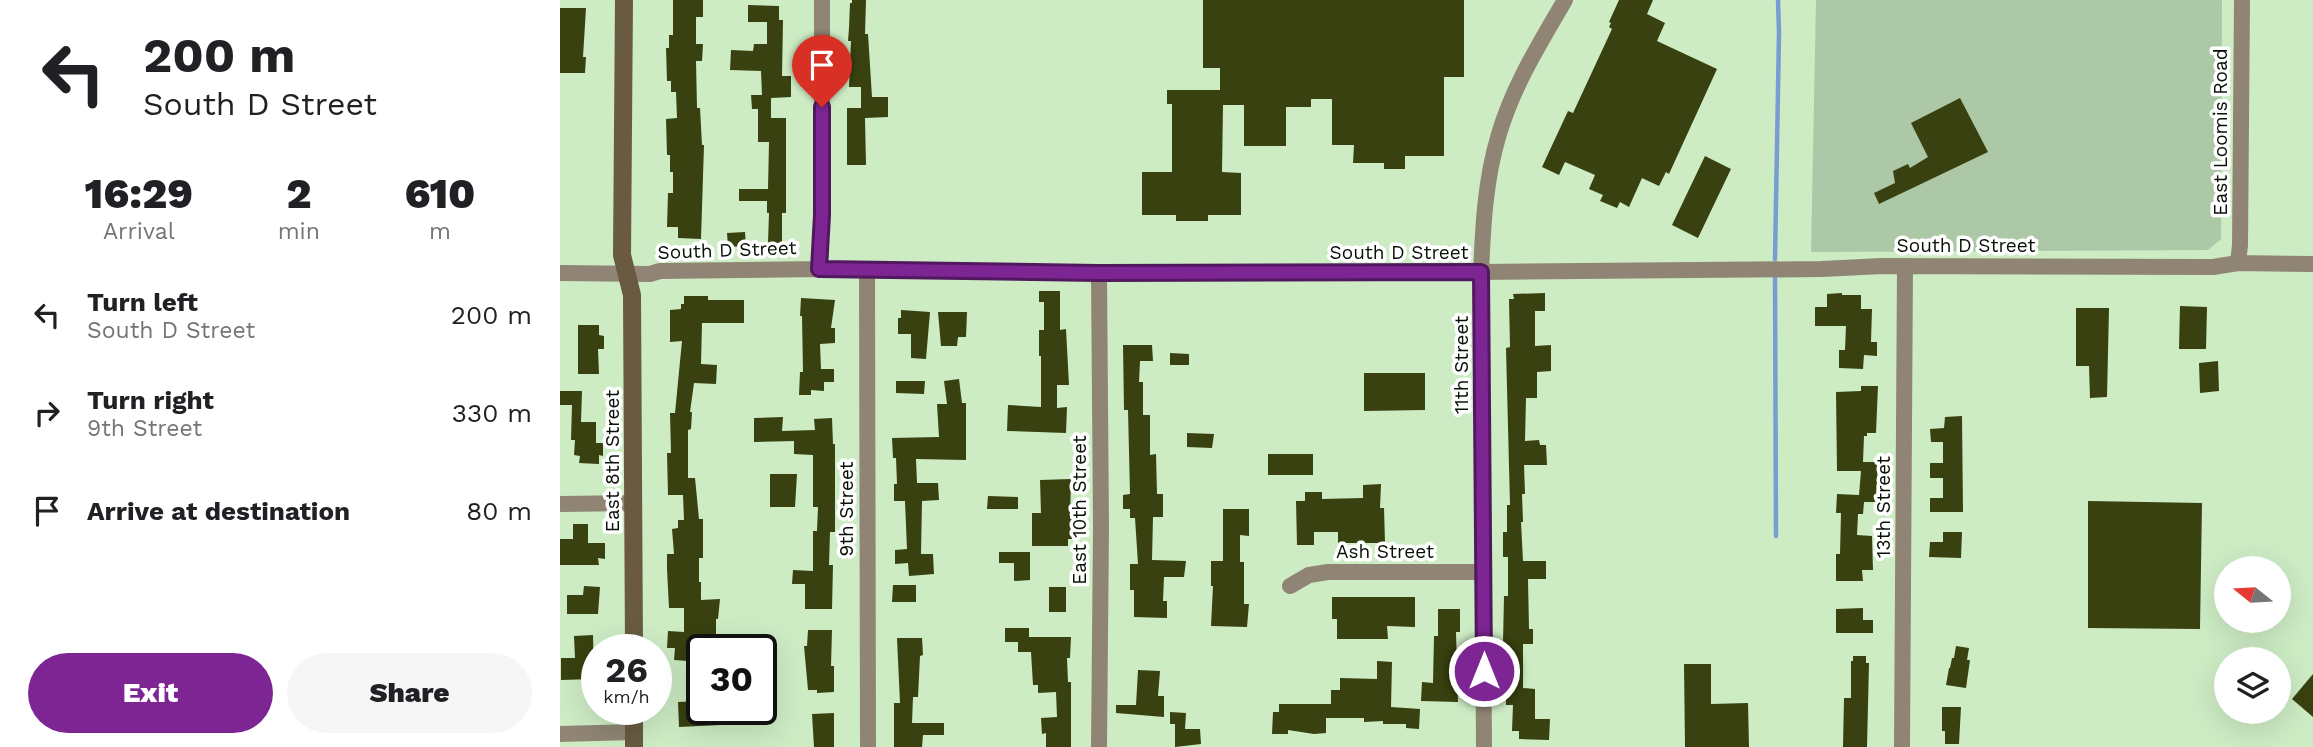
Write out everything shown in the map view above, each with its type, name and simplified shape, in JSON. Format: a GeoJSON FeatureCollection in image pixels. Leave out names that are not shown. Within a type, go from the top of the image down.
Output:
{"type":"FeatureCollection","features":[{"type":"Feature","properties":{"kind":"street","name":"East 8th Street"},"geometry":{"type":"LineString","coordinates":[[624,0],[622,256],[632,306],[635,634]]}},
{"type":"Feature","properties":{"kind":"street"},"geometry":{"type":"LineString","coordinates":[[819,269],[822,215],[822,0]]}},
{"type":"Feature","properties":{"kind":"street","name":"11th Street"},"geometry":{"type":"LineString","coordinates":[[1484,747],[1481,272],[1486,198],[1499,134],[1518,85],[1565,0]]}},
{"type":"Feature","properties":{"kind":"street","name":"East Loomis Road"},"geometry":{"type":"LineString","coordinates":[[2238,263],[2242,0]]}},
{"type":"Feature","properties":{"kind":"street","name":"South D Street"},"geometry":{"type":"LineString","coordinates":[[560,273],[819,269],[1099,273],[1481,272],[2313,264]]}},
{"type":"Feature","properties":{"kind":"street","name":"13th Street"},"geometry":{"type":"LineString","coordinates":[[1902,747],[1905,266]]}},
{"type":"Feature","properties":{"kind":"street","name":"9th Street"},"geometry":{"type":"LineString","coordinates":[[867,271],[868,747]]}},
{"type":"Feature","properties":{"kind":"street","name":"East 10th Street"},"geometry":{"type":"LineString","coordinates":[[1099,273],[1099,747]]}},
{"type":"Feature","properties":{"kind":"street"},"geometry":{"type":"LineString","coordinates":[[560,504],[633,503]]}},
{"type":"Feature","properties":{"kind":"street","name":"Ash Street"},"geometry":{"type":"LineString","coordinates":[[1290,586],[1309,575],[1328,572],[1483,572]]}},
{"type":"Feature","properties":{"kind":"street"},"geometry":{"type":"LineString","coordinates":[[560,734],[634,740]]}},
{"type":"Feature","properties":{"kind":"green space"},"geometry":{"type":"Polygon","coordinates":[[[1816,0],[2222,0],[2221,239],[2208,250],[1811,252],[1816,0]]]}},
{"type":"Feature","properties":{"kind":"building"},"geometry":{"type":"Polygon","coordinates":[[[673,0],[703,0],[703,17],[696,17],[696,44],[703,44],[702,61],[696,61],[697,108],[700,108],[704,145],[701,239],[678,238],[678,227],[667,227],[668,193],[673,193],[673,172],[670,172],[670,155],[667,155],[666,119],[677,118],[676,92],[671,92],[671,81],[667,81],[666,48],[669,48],[669,35],[673,35],[673,0]]]}},
{"type":"Feature","properties":{"kind":"building"},"geometry":{"type":"Polygon","coordinates":[[[852,0],[866,0],[865,34],[868,34],[872,97],[888,97],[888,117],[865,118],[866,165],[847,165],[847,108],[861,108],[861,87],[849,87],[851,41],[848,41],[852,0]]]}},
{"type":"Feature","properties":{"kind":"building"},"geometry":{"type":"Polygon","coordinates":[[[1203,0],[1464,0],[1464,77],[1444,77],[1444,156],[1405,156],[1405,169],[1384,169],[1384,163],[1353,163],[1354,145],[1332,145],[1332,99],[1311,99],[1311,107],[1286,107],[1286,146],[1244,146],[1244,105],[1223,105],[1222,172],[1241,173],[1241,215],[1208,215],[1208,221],[1176,221],[1176,215],[1142,215],[1142,172],[1172,172],[1172,104],[1167,104],[1167,90],[1220,90],[1220,68],[1203,68],[1203,0]]]}},
{"type":"Feature","properties":{"kind":"building"},"geometry":{"type":"Polygon","coordinates":[[[1619,0],[1653,0],[1647,14],[1665,23],[1657,41],[1717,69],[1669,174],[1666,172],[1659,186],[1642,178],[1629,207],[1620,202],[1617,208],[1600,201],[1603,195],[1589,189],[1595,175],[1565,162],[1559,175],[1542,167],[1568,111],[1573,113],[1612,29],[1609,22],[1619,0]]]}},
{"type":"Feature","properties":{"kind":"building"},"geometry":{"type":"Polygon","coordinates":[[[748,5],[779,6],[779,20],[783,20],[782,76],[791,76],[791,97],[771,98],[771,118],[786,118],[786,213],[782,213],[782,243],[768,243],[767,201],[739,201],[739,189],[768,189],[769,142],[758,142],[758,109],[752,109],[751,95],[762,95],[761,71],[730,70],[731,50],[753,51],[754,44],[767,44],[767,22],[748,22],[748,5]]]}},
{"type":"Feature","properties":{"kind":"building"},"geometry":{"type":"Polygon","coordinates":[[[560,8],[586,8],[583,57],[586,57],[585,73],[560,73],[560,8]]]}},
{"type":"Feature","properties":{"kind":"building"},"geometry":{"type":"Polygon","coordinates":[[[1960,98],[1988,152],[1879,204],[1874,193],[1895,183],[1893,171],[1908,164],[1910,168],[1928,157],[1911,123],[1960,98]]]}},
{"type":"Feature","properties":{"kind":"building"},"geometry":{"type":"Polygon","coordinates":[[[1705,156],[1731,169],[1698,238],[1672,225],[1705,156]]]}},
{"type":"Feature","properties":{"kind":"building"},"geometry":{"type":"Polygon","coordinates":[[[745,232],[746,246],[728,247],[727,233],[745,232]]]}},
{"type":"Feature","properties":{"kind":"building"},"geometry":{"type":"Polygon","coordinates":[[[1039,291],[1060,291],[1060,330],[1066,329],[1069,385],[1057,385],[1057,408],[1067,407],[1066,433],[1007,431],[1008,405],[1041,407],[1039,330],[1044,330],[1044,302],[1039,302],[1039,291]]]}},
{"type":"Feature","properties":{"kind":"building"},"geometry":{"type":"Polygon","coordinates":[[[1545,293],[1545,311],[1535,311],[1535,346],[1551,345],[1551,371],[1537,372],[1537,398],[1526,398],[1525,441],[1539,440],[1540,445],[1546,445],[1547,465],[1524,465],[1525,494],[1522,494],[1521,522],[1523,561],[1546,561],[1546,579],[1528,579],[1529,629],[1533,629],[1533,644],[1523,644],[1523,688],[1535,689],[1535,719],[1550,719],[1549,740],[1519,739],[1519,731],[1512,731],[1513,705],[1506,705],[1503,643],[1504,596],[1508,596],[1508,557],[1503,557],[1503,532],[1507,532],[1507,505],[1510,505],[1506,348],[1510,347],[1509,299],[1514,299],[1513,294],[1545,293]]]}},
{"type":"Feature","properties":{"kind":"building"},"geometry":{"type":"Polygon","coordinates":[[[1827,294],[1861,295],[1861,309],[1872,309],[1871,342],[1877,342],[1877,356],[1864,355],[1863,369],[1839,368],[1839,350],[1845,350],[1846,326],[1815,326],[1815,307],[1827,307],[1827,294]]]}},
{"type":"Feature","properties":{"kind":"building"},"geometry":{"type":"Polygon","coordinates":[[[684,296],[708,296],[708,300],[744,300],[744,323],[702,323],[701,364],[717,365],[716,384],[694,383],[690,412],[691,429],[688,430],[688,478],[695,478],[699,519],[703,519],[703,558],[699,558],[701,600],[720,599],[716,634],[686,634],[686,661],[674,660],[672,634],[668,634],[668,631],[684,632],[684,608],[669,608],[667,569],[667,554],[674,554],[672,529],[678,528],[678,520],[684,520],[683,495],[668,495],[667,453],[671,453],[670,413],[675,413],[682,341],[670,342],[670,310],[681,309],[681,304],[684,304],[684,296]]]}},
{"type":"Feature","properties":{"kind":"building"},"geometry":{"type":"Polygon","coordinates":[[[801,298],[835,300],[831,328],[835,328],[835,343],[820,344],[821,369],[834,369],[834,382],[824,382],[824,391],[811,390],[811,395],[799,395],[800,372],[803,372],[801,298]]]}},
{"type":"Feature","properties":{"kind":"building"},"geometry":{"type":"Polygon","coordinates":[[[2180,306],[2207,307],[2206,349],[2179,349],[2180,306]]]}},
{"type":"Feature","properties":{"kind":"building"},"geometry":{"type":"Polygon","coordinates":[[[2076,308],[2109,308],[2107,397],[2090,398],[2089,366],[2076,366],[2076,308]]]}},
{"type":"Feature","properties":{"kind":"building"},"geometry":{"type":"Polygon","coordinates":[[[901,310],[930,312],[926,359],[911,358],[911,334],[898,334],[901,310]]]}},
{"type":"Feature","properties":{"kind":"building"},"geometry":{"type":"Polygon","coordinates":[[[938,312],[967,312],[966,337],[958,337],[957,346],[941,346],[938,312]]]}},
{"type":"Feature","properties":{"kind":"building"},"geometry":{"type":"Polygon","coordinates":[[[578,325],[599,325],[599,335],[604,336],[604,349],[598,349],[599,374],[578,374],[578,325]]]}},
{"type":"Feature","properties":{"kind":"building"},"geometry":{"type":"Polygon","coordinates":[[[1123,345],[1152,345],[1153,361],[1140,361],[1139,382],[1143,382],[1143,415],[1150,415],[1150,455],[1156,454],[1157,494],[1163,494],[1163,517],[1153,517],[1152,560],[1186,561],[1184,577],[1164,577],[1163,601],[1167,601],[1167,618],[1134,617],[1130,564],[1138,564],[1135,518],[1130,518],[1130,509],[1123,509],[1123,495],[1130,494],[1123,345]]]}},
{"type":"Feature","properties":{"kind":"building"},"geometry":{"type":"Polygon","coordinates":[[[1170,353],[1189,354],[1189,365],[1170,365],[1170,353]]]}},
{"type":"Feature","properties":{"kind":"building"},"geometry":{"type":"Polygon","coordinates":[[[2218,361],[2219,391],[2200,393],[2199,363],[2218,361]]]}},
{"type":"Feature","properties":{"kind":"building"},"geometry":{"type":"Polygon","coordinates":[[[1364,373],[1425,373],[1425,410],[1364,411],[1364,373]]]}},
{"type":"Feature","properties":{"kind":"building"},"geometry":{"type":"Polygon","coordinates":[[[959,379],[962,403],[966,403],[966,460],[916,459],[917,483],[938,483],[939,500],[922,501],[921,554],[933,554],[934,574],[909,576],[908,563],[895,564],[895,550],[907,549],[905,501],[894,501],[894,484],[897,484],[892,438],[939,437],[937,404],[947,404],[944,381],[959,379]]]}},
{"type":"Feature","properties":{"kind":"building"},"geometry":{"type":"Polygon","coordinates":[[[896,381],[925,381],[924,394],[896,393],[896,381]]]}},
{"type":"Feature","properties":{"kind":"building"},"geometry":{"type":"Polygon","coordinates":[[[1861,386],[1878,386],[1876,433],[1867,433],[1867,436],[1864,436],[1863,462],[1878,462],[1876,502],[1864,502],[1863,514],[1858,514],[1857,535],[1872,536],[1873,570],[1862,570],[1863,581],[1836,581],[1841,513],[1836,513],[1837,494],[1859,495],[1861,471],[1837,471],[1836,392],[1861,391],[1861,386]]]}},
{"type":"Feature","properties":{"kind":"building"},"geometry":{"type":"Polygon","coordinates":[[[560,391],[582,391],[581,422],[596,422],[596,443],[603,443],[603,456],[599,455],[599,464],[579,463],[580,456],[574,455],[575,440],[571,440],[572,405],[560,405],[560,391]]]}},
{"type":"Feature","properties":{"kind":"building"},"geometry":{"type":"Polygon","coordinates":[[[1962,416],[1963,512],[1930,512],[1930,498],[1943,498],[1943,478],[1930,478],[1930,463],[1943,463],[1943,442],[1931,442],[1930,429],[1944,428],[1945,417],[1962,416]]]}},
{"type":"Feature","properties":{"kind":"building"},"geometry":{"type":"Polygon","coordinates":[[[783,417],[782,431],[815,430],[814,419],[832,418],[835,444],[835,532],[830,532],[829,565],[833,565],[832,609],[805,609],[805,584],[792,584],[793,570],[813,571],[813,531],[817,531],[818,507],[813,507],[813,455],[794,454],[794,441],[754,442],[754,418],[783,417]]]}},
{"type":"Feature","properties":{"kind":"building"},"geometry":{"type":"Polygon","coordinates":[[[1187,433],[1214,434],[1212,448],[1187,447],[1187,433]]]}},
{"type":"Feature","properties":{"kind":"building"},"geometry":{"type":"Polygon","coordinates":[[[1268,454],[1313,454],[1313,475],[1268,475],[1268,454]]]}},
{"type":"Feature","properties":{"kind":"building"},"geometry":{"type":"Polygon","coordinates":[[[770,474],[797,474],[795,507],[770,507],[770,474]]]}},
{"type":"Feature","properties":{"kind":"building"},"geometry":{"type":"Polygon","coordinates":[[[1071,479],[1070,519],[1076,519],[1076,539],[1068,539],[1068,546],[1032,546],[1032,513],[1041,513],[1040,480],[1071,479]]]}},
{"type":"Feature","properties":{"kind":"building"},"geometry":{"type":"Polygon","coordinates":[[[1381,484],[1380,508],[1384,508],[1385,543],[1338,543],[1338,532],[1314,532],[1314,545],[1297,545],[1296,501],[1305,501],[1305,492],[1322,492],[1322,499],[1363,498],[1363,485],[1381,484]]]}},
{"type":"Feature","properties":{"kind":"building"},"geometry":{"type":"Polygon","coordinates":[[[988,496],[1018,497],[1018,509],[987,509],[988,496]]]}},
{"type":"Feature","properties":{"kind":"building"},"geometry":{"type":"Polygon","coordinates":[[[2088,501],[2202,503],[2200,629],[2088,628],[2088,501]]]}},
{"type":"Feature","properties":{"kind":"building"},"geometry":{"type":"Polygon","coordinates":[[[1223,509],[1249,509],[1249,536],[1240,535],[1240,562],[1244,562],[1244,604],[1249,604],[1247,627],[1211,626],[1211,561],[1223,561],[1223,509]]]}},
{"type":"Feature","properties":{"kind":"building"},"geometry":{"type":"Polygon","coordinates":[[[573,524],[588,524],[588,543],[605,543],[605,559],[598,558],[599,565],[560,565],[560,539],[573,539],[573,524]]]}},
{"type":"Feature","properties":{"kind":"building"},"geometry":{"type":"Polygon","coordinates":[[[1943,532],[1962,532],[1961,558],[1929,557],[1930,542],[1943,542],[1943,532]]]}},
{"type":"Feature","properties":{"kind":"building"},"geometry":{"type":"Polygon","coordinates":[[[999,552],[1030,552],[1030,580],[1014,581],[1014,563],[999,563],[999,552]]]}},
{"type":"Feature","properties":{"kind":"building"},"geometry":{"type":"Polygon","coordinates":[[[893,585],[916,585],[916,602],[892,602],[893,585]]]}},
{"type":"Feature","properties":{"kind":"building"},"geometry":{"type":"Polygon","coordinates":[[[584,586],[600,587],[598,614],[567,614],[567,595],[583,595],[584,586]]]}},
{"type":"Feature","properties":{"kind":"building"},"geometry":{"type":"Polygon","coordinates":[[[1049,587],[1066,587],[1066,612],[1049,612],[1049,587]]]}},
{"type":"Feature","properties":{"kind":"building"},"geometry":{"type":"Polygon","coordinates":[[[1332,597],[1415,597],[1415,627],[1387,626],[1388,639],[1337,639],[1337,619],[1332,619],[1332,597]]]}},
{"type":"Feature","properties":{"kind":"building"},"geometry":{"type":"Polygon","coordinates":[[[1863,608],[1863,620],[1873,620],[1873,633],[1836,633],[1836,609],[1863,608]]]}},
{"type":"Feature","properties":{"kind":"building"},"geometry":{"type":"Polygon","coordinates":[[[1438,609],[1460,609],[1460,632],[1456,632],[1458,702],[1421,701],[1422,682],[1433,683],[1434,636],[1438,636],[1438,609]]]}},
{"type":"Feature","properties":{"kind":"building"},"geometry":{"type":"Polygon","coordinates":[[[1005,628],[1029,628],[1029,637],[1071,637],[1070,658],[1067,658],[1068,682],[1071,682],[1071,747],[1046,747],[1046,733],[1042,734],[1041,718],[1057,717],[1056,692],[1038,693],[1038,685],[1033,685],[1031,652],[1018,652],[1018,642],[1005,642],[1005,628]]]}},
{"type":"Feature","properties":{"kind":"building"},"geometry":{"type":"Polygon","coordinates":[[[808,630],[832,630],[831,666],[834,666],[834,692],[817,693],[817,690],[808,690],[804,646],[807,646],[808,630]]]}},
{"type":"Feature","properties":{"kind":"building"},"geometry":{"type":"Polygon","coordinates":[[[574,636],[581,636],[581,679],[561,680],[561,658],[575,658],[574,636]]]}},
{"type":"Feature","properties":{"kind":"building"},"geometry":{"type":"Polygon","coordinates":[[[897,638],[922,638],[923,655],[920,656],[918,697],[913,697],[912,723],[944,723],[944,735],[923,735],[922,747],[894,747],[894,703],[900,703],[897,638]]]}},
{"type":"Feature","properties":{"kind":"building"},"geometry":{"type":"Polygon","coordinates":[[[1956,646],[1969,648],[1966,688],[1946,685],[1956,646]]]}},
{"type":"Feature","properties":{"kind":"building"},"geometry":{"type":"Polygon","coordinates":[[[1853,656],[1866,656],[1866,663],[1869,663],[1867,747],[1843,747],[1844,698],[1851,698],[1853,656]]]}},
{"type":"Feature","properties":{"kind":"building"},"geometry":{"type":"Polygon","coordinates":[[[1377,661],[1392,662],[1391,707],[1420,709],[1419,729],[1406,728],[1406,724],[1383,724],[1383,721],[1364,722],[1364,718],[1326,718],[1326,733],[1288,730],[1288,734],[1272,734],[1273,712],[1279,712],[1279,704],[1331,704],[1331,690],[1340,690],[1340,678],[1377,679],[1377,661]]]}},
{"type":"Feature","properties":{"kind":"building"},"geometry":{"type":"Polygon","coordinates":[[[1684,664],[1711,664],[1711,704],[1748,703],[1749,747],[1685,747],[1684,664]]]}},
{"type":"Feature","properties":{"kind":"building"},"geometry":{"type":"Polygon","coordinates":[[[1138,670],[1160,671],[1158,696],[1164,696],[1164,717],[1116,713],[1116,705],[1136,705],[1138,670]]]}},
{"type":"Feature","properties":{"kind":"building"},"geometry":{"type":"Polygon","coordinates":[[[2313,674],[2313,717],[2292,699],[2313,674]]]}},
{"type":"Feature","properties":{"kind":"building"},"geometry":{"type":"Polygon","coordinates":[[[678,702],[686,702],[686,725],[721,725],[679,727],[678,702]]]}},
{"type":"Feature","properties":{"kind":"building"},"geometry":{"type":"Polygon","coordinates":[[[1942,707],[1961,707],[1959,744],[1945,744],[1942,707]]]}},
{"type":"Feature","properties":{"kind":"building"},"geometry":{"type":"Polygon","coordinates":[[[1170,712],[1186,713],[1185,729],[1200,729],[1201,744],[1175,747],[1175,724],[1170,724],[1170,712]]]}},
{"type":"Feature","properties":{"kind":"building"},"geometry":{"type":"Polygon","coordinates":[[[834,713],[834,747],[814,747],[812,714],[834,713]]]}},
{"type":"Feature","properties":{"kind":"waterway"},"geometry":{"type":"LineString","coordinates":[[1775,259],[1778,0]]}},
{"type":"Feature","properties":{"kind":"waterway"},"geometry":{"type":"LineString","coordinates":[[1775,271],[1776,536]]}},
{"type":"Feature","properties":{"kind":"route"},"geometry":{"type":"LineString","coordinates":[[822,107],[819,269],[1099,273],[1481,272],[1484,671]]}}]}
